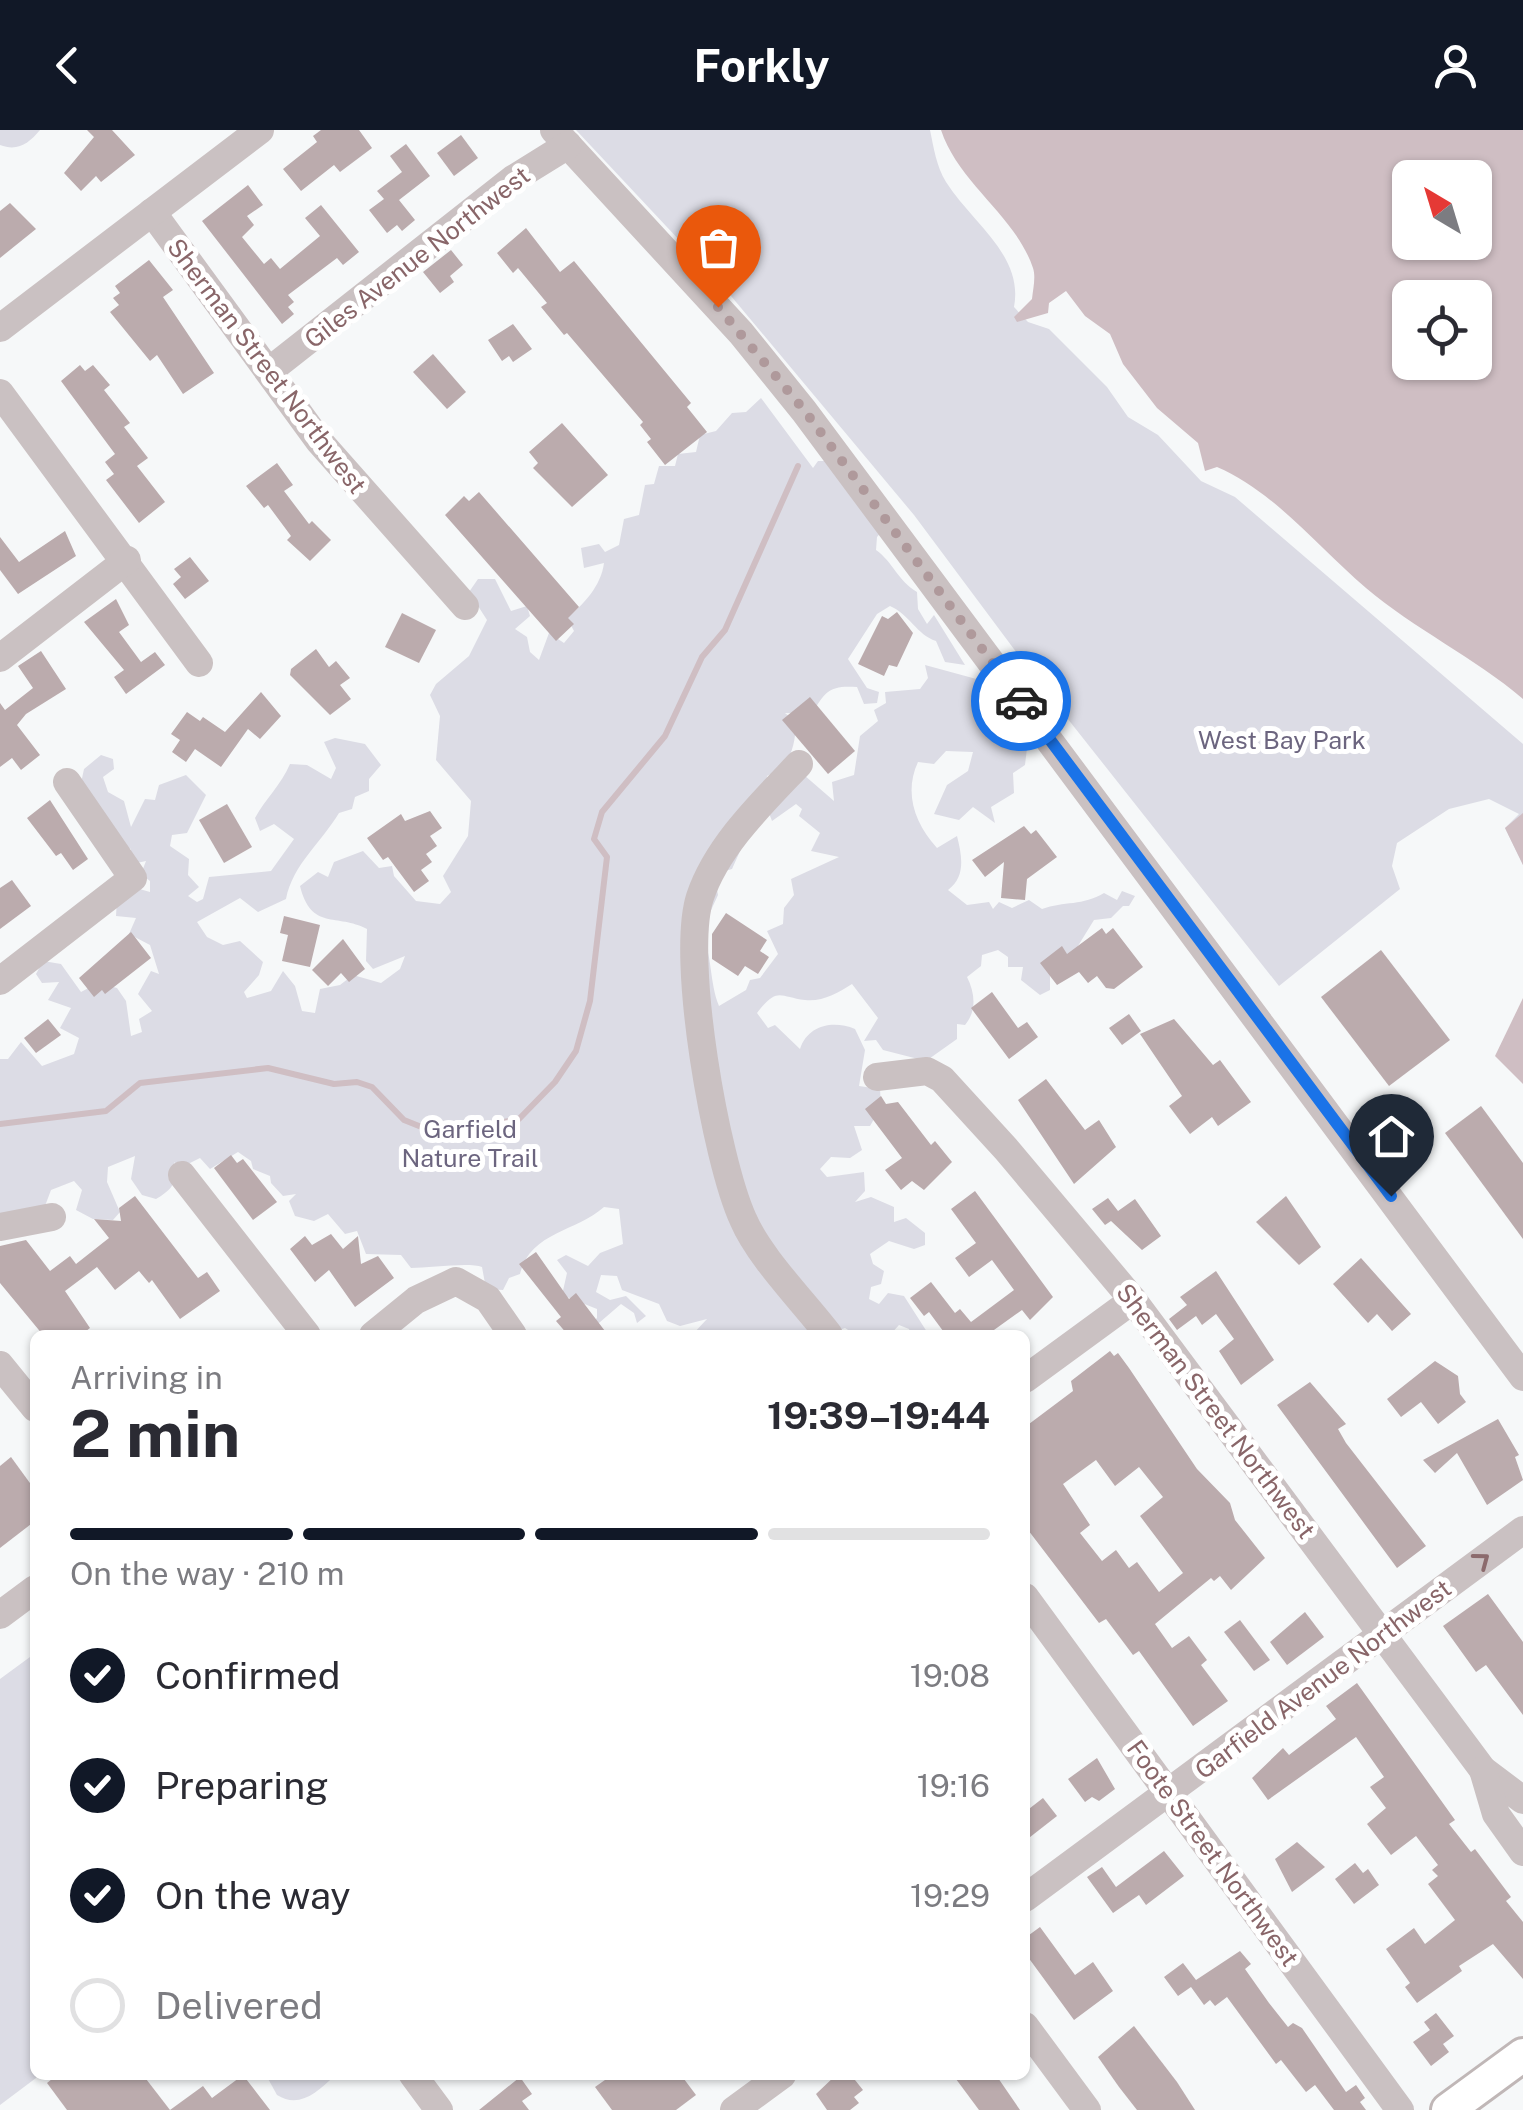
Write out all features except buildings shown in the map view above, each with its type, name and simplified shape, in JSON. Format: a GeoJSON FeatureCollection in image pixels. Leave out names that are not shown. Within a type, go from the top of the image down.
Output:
{"type":"FeatureCollection","features":[{"type":"Feature","properties":{"kind":"main road"},"geometry":{"type":"LineString","coordinates":[[1448,2110],[1523,2055]]}},
{"type":"Feature","properties":{"kind":"street"},"geometry":{"type":"LineString","coordinates":[[0,328],[260,130]]}},
{"type":"Feature","properties":{"kind":"street"},"geometry":{"type":"LineString","coordinates":[[561,138],[741,333],[804,410],[1523,1377]]}},
{"type":"Feature","properties":{"kind":"street","name":"Giles Avenue Northwest"},"geometry":{"type":"LineString","coordinates":[[269,372],[561,138]]}},
{"type":"Feature","properties":{"kind":"street","name":"Sherman Street Northwest"},"geometry":{"type":"LineString","coordinates":[[152,212],[359,492],[465,606]]}},
{"type":"Feature","properties":{"kind":"street"},"geometry":{"type":"LineString","coordinates":[[0,393],[127,560],[199,663]]}},
{"type":"Feature","properties":{"kind":"street"},"geometry":{"type":"LineString","coordinates":[[0,658],[127,560]]}},
{"type":"Feature","properties":{"kind":"street"},"geometry":{"type":"LineString","coordinates":[[799,764],[722,854],[700,897],[697,977],[714,1122],[744,1223],[825,1330]]}},
{"type":"Feature","properties":{"kind":"street"},"geometry":{"type":"LineString","coordinates":[[0,981],[134,878],[67,782]]}},
{"type":"Feature","properties":{"kind":"street","name":"Sherman Street Northwest"},"geometry":{"type":"LineString","coordinates":[[876,1078],[927,1071],[942,1079],[1133,1300],[1483,1770],[1523,1800]]}},
{"type":"Feature","properties":{"kind":"street"},"geometry":{"type":"LineString","coordinates":[[182,1175],[303,1330]]}},
{"type":"Feature","properties":{"kind":"street"},"geometry":{"type":"LineString","coordinates":[[0,1227],[52,1217]]}},
{"type":"Feature","properties":{"kind":"street"},"geometry":{"type":"LineString","coordinates":[[379,1330],[430,1294],[456,1281],[488,1299],[510,1330]]}},
{"type":"Feature","properties":{"kind":"street"},"geometry":{"type":"LineString","coordinates":[[1030,1375],[1133,1300]]}},
{"type":"Feature","properties":{"kind":"street"},"geometry":{"type":"LineString","coordinates":[[0,1364],[30,1402]]}},
{"type":"Feature","properties":{"kind":"street","name":"Garfield Avenue Northwest"},"geometry":{"type":"LineString","coordinates":[[1030,1894],[1523,1530]]}},
{"type":"Feature","properties":{"kind":"street"},"geometry":{"type":"LineString","coordinates":[[0,1615],[30,1593]]}},
{"type":"Feature","properties":{"kind":"street","name":"Foote Street Northwest"},"geometry":{"type":"LineString","coordinates":[[1030,1604],[1400,2110]]}},
{"type":"Feature","properties":{"kind":"street"},"geometry":{"type":"LineString","coordinates":[[1483,1770],[1496,1814],[1523,1852]]}},
{"type":"Feature","properties":{"kind":"street"},"geometry":{"type":"LineString","coordinates":[[1030,2033],[1087,2110]]}},
{"type":"Feature","properties":{"kind":"street"},"geometry":{"type":"LineString","coordinates":[[418,2080],[439,2110]]}},
{"type":"Feature","properties":{"kind":"street"},"geometry":{"type":"LineString","coordinates":[[749,2098],[775,2080]]}},
{"type":"Feature","properties":{"kind":"green space"},"geometry":{"type":"Polygon","coordinates":[[[0,130],[40,130],[27,142],[12,147],[0,145],[0,130]]]}},
{"type":"Feature","properties":{"kind":"green space","name":"West Bay Park"},"geometry":{"type":"Polygon","coordinates":[[[576,130],[930,130],[943,176],[1003,255],[1015,288],[1014,307],[1028,322],[1049,329],[1107,387],[1128,417],[1158,435],[1201,481],[1235,497],[1523,744],[1523,865],[1505,828],[1519,814],[1489,799],[1449,809],[1397,843],[1392,866],[1400,889],[1279,986],[1037,680],[914,515],[726,290],[576,130]]]}},
{"type":"Feature","properties":{"kind":"green space","name":"Garfield Nature Trail"},"geometry":{"type":"Polygon","coordinates":[[[761,398],[813,468],[818,461],[833,461],[885,528],[877,537],[876,550],[917,592],[918,609],[927,624],[934,615],[965,665],[945,662],[936,641],[890,606],[877,614],[848,659],[867,688],[879,692],[877,703],[864,704],[857,687],[840,687],[825,695],[812,714],[785,713],[796,722],[790,754],[782,766],[767,776],[766,793],[732,869],[714,874],[718,895],[701,932],[719,1006],[746,990],[750,980],[760,978],[778,954],[767,931],[783,924],[784,908],[794,895],[791,879],[839,857],[811,851],[820,833],[799,816],[802,809],[796,804],[772,821],[767,808],[804,775],[834,801],[832,782],[854,775],[860,736],[878,721],[874,710],[886,703],[885,692],[920,689],[928,678],[925,665],[980,680],[980,691],[998,687],[1029,731],[1025,765],[1013,773],[1014,793],[991,807],[995,823],[973,807],[959,820],[934,814],[947,785],[968,771],[973,752],[946,751],[934,764],[918,762],[912,796],[922,828],[937,848],[957,836],[959,844],[960,872],[948,890],[967,905],[989,902],[993,909],[999,902],[1012,908],[1029,900],[1042,909],[1089,900],[1104,893],[1117,900],[1122,891],[1135,896],[1129,906],[1123,906],[1111,918],[1094,920],[1073,954],[1050,963],[1050,990],[1040,995],[1021,980],[1023,967],[1008,967],[1008,957],[998,950],[982,955],[981,966],[967,977],[974,1002],[969,1020],[965,1025],[957,1024],[957,1039],[926,1061],[883,1050],[876,1040],[864,1041],[878,1018],[852,984],[818,1000],[775,996],[757,1013],[768,1028],[775,1025],[800,1049],[809,1034],[822,1027],[855,1029],[865,1050],[859,1086],[880,1089],[881,1107],[870,1126],[854,1126],[862,1150],[850,1158],[831,1157],[820,1169],[827,1177],[864,1172],[865,1191],[855,1202],[871,1197],[894,1207],[894,1222],[906,1218],[925,1233],[925,1245],[914,1249],[889,1241],[870,1254],[873,1264],[884,1271],[881,1284],[871,1287],[869,1299],[879,1304],[888,1293],[904,1296],[926,1330],[909,1330],[899,1325],[894,1330],[697,1330],[707,1319],[680,1326],[667,1321],[659,1304],[622,1290],[617,1276],[601,1275],[596,1292],[610,1300],[626,1296],[646,1316],[637,1323],[634,1313],[621,1304],[591,1330],[585,1330],[597,1318],[597,1309],[562,1295],[567,1273],[557,1260],[566,1255],[588,1266],[600,1253],[623,1244],[619,1209],[604,1207],[544,1241],[533,1249],[520,1274],[509,1278],[503,1290],[486,1289],[482,1267],[411,1268],[401,1255],[366,1254],[357,1231],[345,1234],[328,1214],[314,1221],[295,1216],[289,1201],[296,1194],[283,1196],[270,1176],[253,1169],[251,1161],[238,1152],[210,1169],[200,1158],[180,1168],[174,1162],[173,1184],[156,1199],[142,1195],[131,1179],[135,1156],[108,1167],[107,1182],[120,1212],[113,1220],[93,1219],[76,1210],[82,1190],[74,1181],[51,1190],[45,1206],[0,1238],[0,1059],[8,1059],[21,1042],[42,1066],[74,1054],[79,1038],[60,1028],[71,1008],[48,1000],[59,982],[42,983],[36,974],[43,961],[61,964],[81,992],[98,983],[117,988],[126,1001],[131,1036],[142,1032],[139,1019],[152,1011],[138,994],[151,971],[159,974],[150,945],[129,934],[136,918],[116,916],[117,899],[129,886],[150,892],[150,881],[141,874],[146,861],[132,864],[128,859],[131,849],[116,844],[81,783],[84,769],[101,755],[113,759],[114,769],[103,777],[108,792],[124,801],[131,827],[145,799],[155,800],[159,785],[186,775],[206,795],[187,833],[172,835],[170,846],[189,859],[188,875],[199,887],[188,896],[197,902],[203,899],[209,877],[271,871],[294,839],[274,824],[260,831],[255,818],[290,764],[307,765],[331,779],[336,768],[324,742],[335,738],[365,744],[381,765],[369,779],[369,791],[355,797],[352,809],[339,813],[301,864],[286,899],[258,912],[240,898],[197,922],[207,937],[223,945],[240,941],[263,962],[259,975],[244,992],[247,998],[271,991],[283,971],[295,986],[302,1011],[315,1013],[320,989],[340,985],[353,975],[381,983],[400,969],[405,956],[373,969],[366,961],[367,929],[318,915],[305,900],[300,886],[318,872],[328,877],[334,862],[363,851],[379,868],[392,866],[394,876],[416,901],[440,904],[451,892],[443,876],[468,836],[471,801],[436,760],[440,716],[430,695],[436,684],[469,656],[487,620],[469,592],[478,579],[495,579],[511,611],[527,606],[530,616],[515,629],[527,637],[530,652],[539,660],[549,633],[564,643],[574,631],[567,618],[585,601],[599,579],[604,563],[584,568],[581,548],[599,544],[605,552],[619,545],[624,519],[639,515],[645,485],[654,484],[659,466],[675,466],[678,454],[696,452],[700,435],[716,431],[732,413],[746,412],[761,398]]]}},
{"type":"Feature","properties":{"kind":"green space"},"geometry":{"type":"Polygon","coordinates":[[[30,1657],[30,2080],[33,2080],[0,2105],[0,1679],[30,1657]]]}},
{"type":"Feature","properties":{"kind":"green space"},"geometry":{"type":"Polygon","coordinates":[[[269,2080],[330,2080],[315,2093],[300,2099],[277,2095],[269,2080]]]}},
{"type":"Feature","properties":{"kind":"shaded area"},"geometry":{"type":"Polygon","coordinates":[[[941,130],[1523,130],[1523,699],[1385,603],[1258,491],[1217,467],[1205,471],[1198,443],[1157,408],[1123,364],[1110,334],[1085,316],[1066,291],[1049,303],[1048,313],[1017,322],[1014,317],[1032,299],[1033,268],[1014,232],[960,167],[941,130]]]}},
{"type":"Feature","properties":{"kind":"shaded area"},"geometry":{"type":"Polygon","coordinates":[[[1523,813],[1523,865],[1505,828],[1523,813]]]}},
{"type":"Feature","properties":{"kind":"shaded area"},"geometry":{"type":"Polygon","coordinates":[[[1523,998],[1523,1084],[1495,1056],[1523,998]]]}},
{"type":"Feature","properties":{"kind":"waterway"},"geometry":{"type":"LineString","coordinates":[[0,1124],[106,1111],[140,1083],[268,1068],[334,1084],[357,1082],[372,1087],[404,1120],[439,1134],[519,1119],[555,1082],[576,1051],[590,1001],[607,857],[594,839],[602,812],[665,736],[702,657],[725,630],[798,466]]}},
{"type":"Feature","properties":{"kind":"way so far"},"geometry":{"type":"LineString","coordinates":[[718,307],[804,410],[1021,701]]}},
{"type":"Feature","properties":{"kind":"route"},"geometry":{"type":"LineString","coordinates":[[1021,701],[1391,1196]]}}]}
